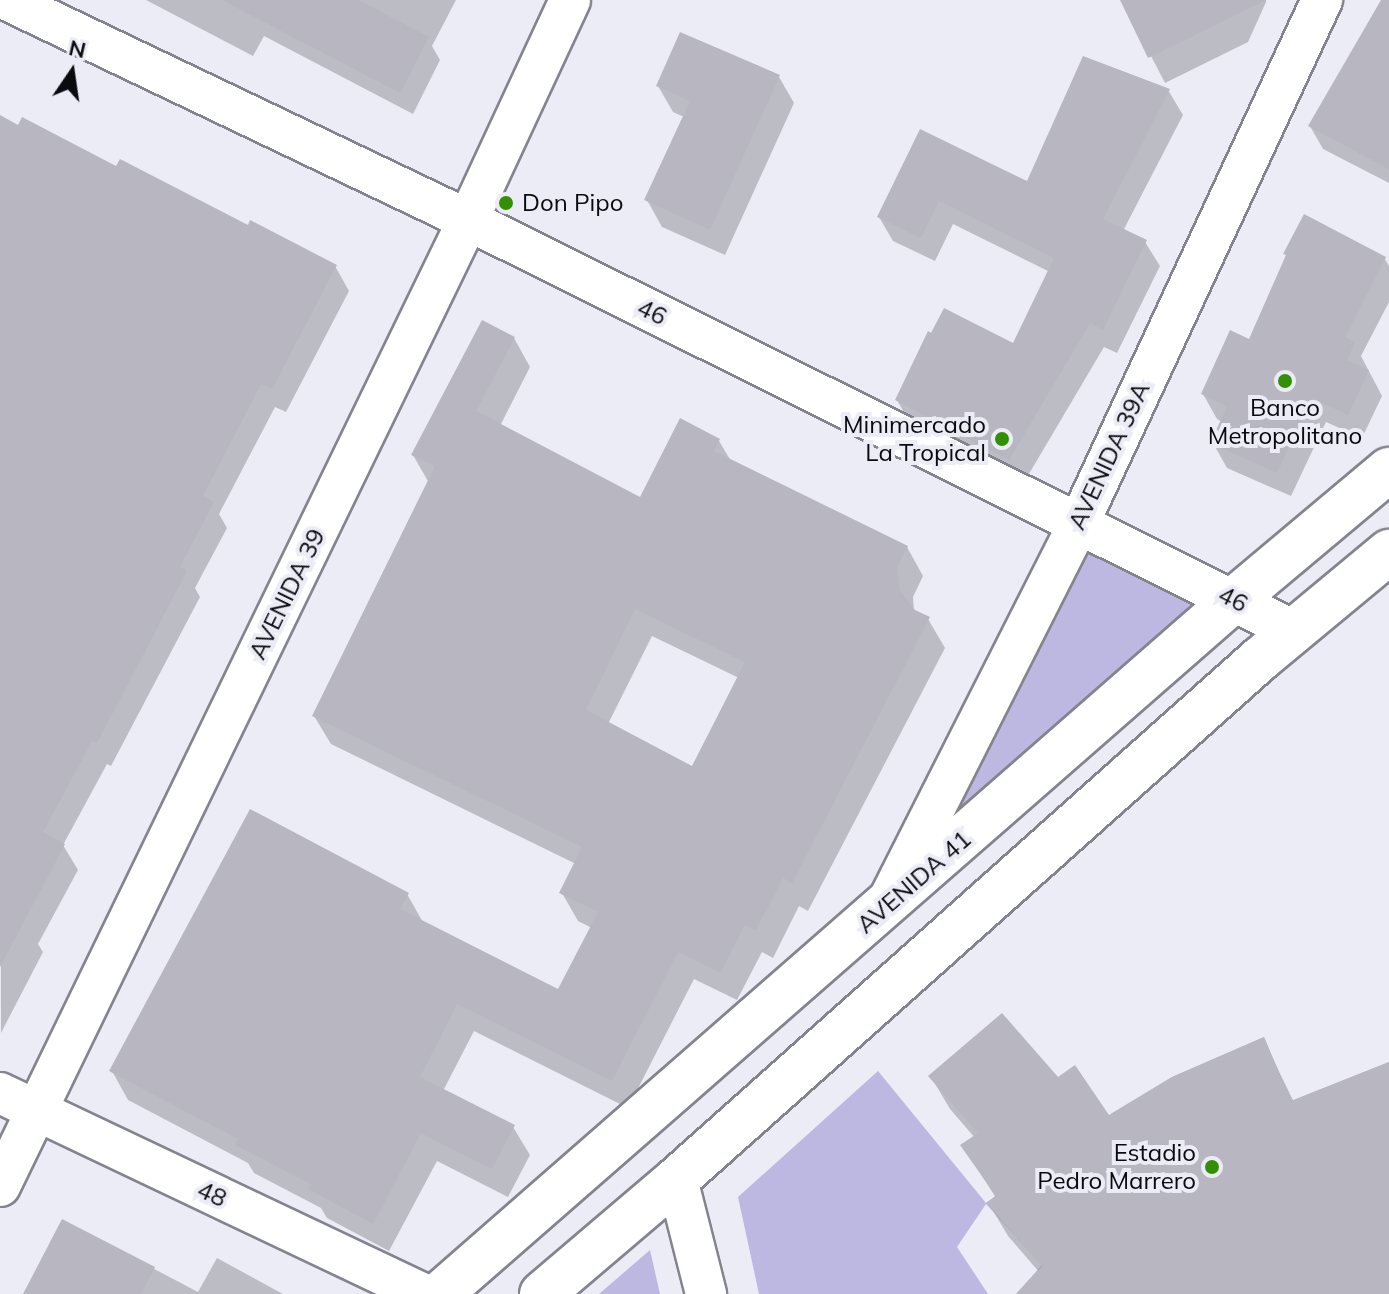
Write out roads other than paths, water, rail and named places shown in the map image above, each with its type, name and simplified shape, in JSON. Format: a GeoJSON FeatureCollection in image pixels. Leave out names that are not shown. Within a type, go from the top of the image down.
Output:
{"type":"FeatureCollection","features":[{"type":"Feature","properties":{"kind":"main road","name":"AVENIDA 41"},"geometry":{"type":"LineString","coordinates":[[440,1294],[1235,599],[1389,470]]}},
{"type":"Feature","properties":{"kind":"main road"},"geometry":{"type":"LineString","coordinates":[[542,1294],[677,1179],[1294,631],[1389,552]]}},
{"type":"Feature","properties":{"kind":"street","name":"46"},"geometry":{"type":"LineString","coordinates":[[7,0],[468,220],[1294,631]]}},
{"type":"Feature","properties":{"kind":"street","name":"AVENIDA 39"},"geometry":{"type":"LineString","coordinates":[[0,1186],[468,220],[570,0]]}},
{"type":"Feature","properties":{"kind":"street","name":"AVENIDA 39A"},"geometry":{"type":"LineString","coordinates":[[886,907],[1079,523],[1322,0]]}},
{"type":"Feature","properties":{"kind":"street","name":"48"},"geometry":{"type":"LineString","coordinates":[[0,1093],[424,1294]]}},
{"type":"Feature","properties":{"kind":"street"},"geometry":{"type":"LineString","coordinates":[[677,1179],[706,1294]]}},
{"type":"Feature","properties":{"kind":"place","name":"Don Pipo"},"geometry":{"type":"Point","coordinates":[506,203]}},
{"type":"Feature","properties":{"kind":"place","name":"Banco Metropolitano"},"geometry":{"type":"Point","coordinates":[1285,381]}},
{"type":"Feature","properties":{"kind":"place","name":"Minimercado La Tropical"},"geometry":{"type":"Point","coordinates":[1002,439]}},
{"type":"Feature","properties":{"kind":"place","name":"Estadio Pedro Marrero"},"geometry":{"type":"Point","coordinates":[1212,1167]}}]}
